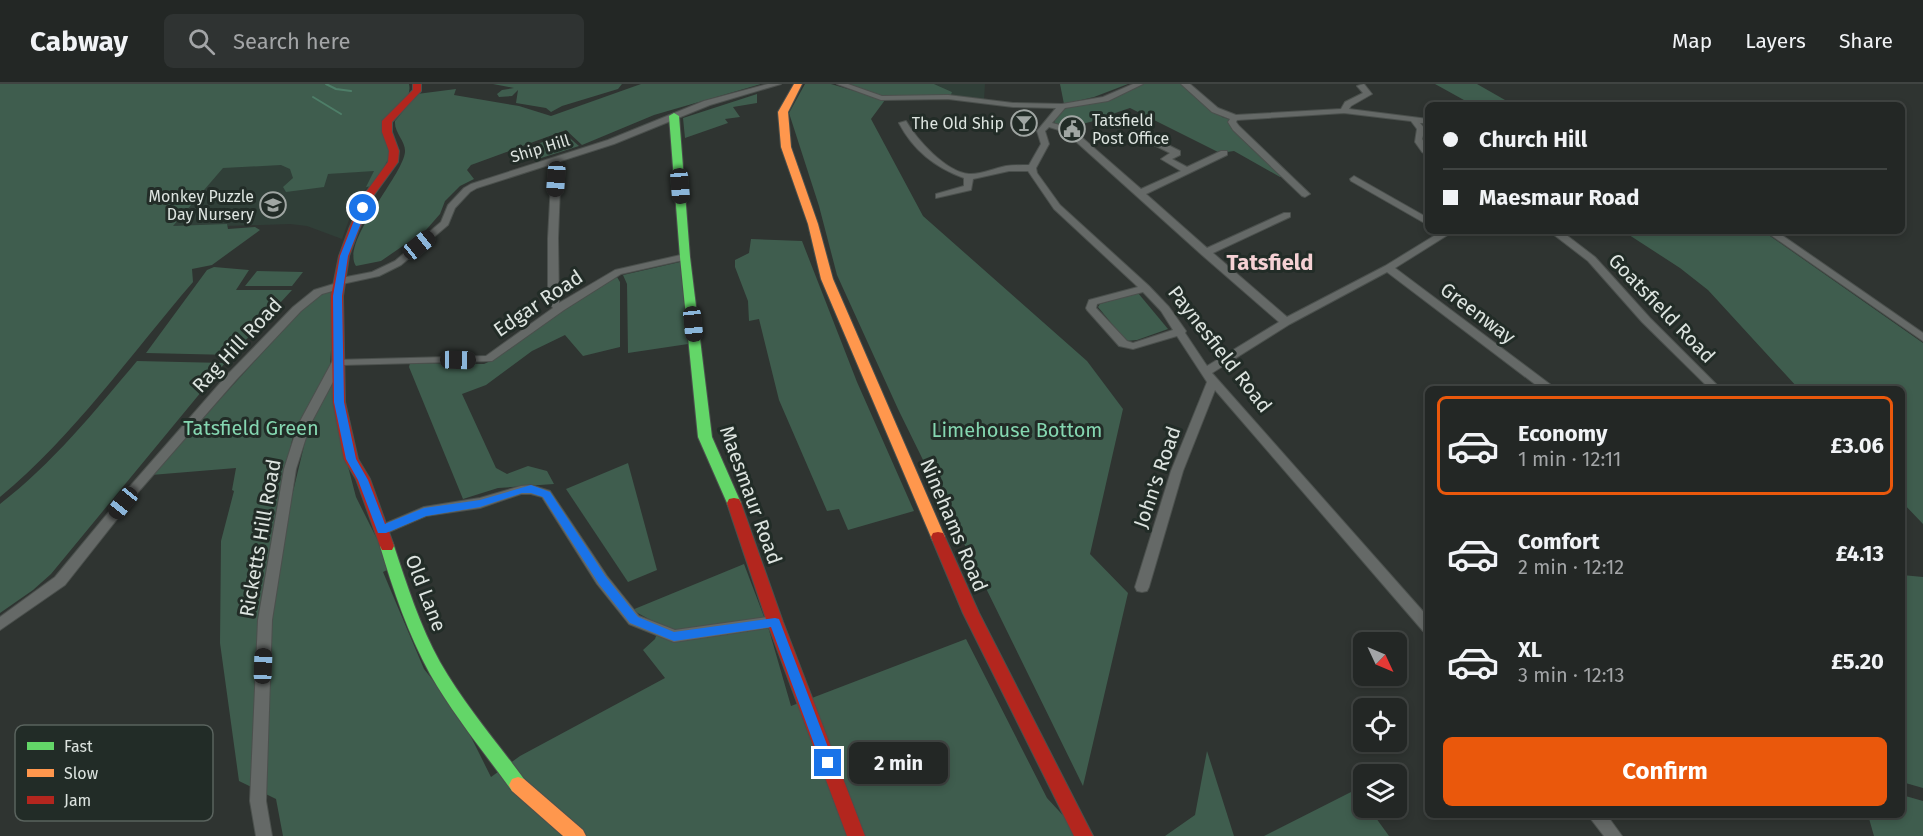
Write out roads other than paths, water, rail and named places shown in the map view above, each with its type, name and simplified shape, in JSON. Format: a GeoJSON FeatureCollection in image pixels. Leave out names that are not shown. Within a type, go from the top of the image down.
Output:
{"type":"FeatureCollection","features":[{"type":"Feature","properties":{"kind":"street","name":"Old Lane"},"geometry":{"type":"LineString","coordinates":[[417,84],[417,91],[387,122],[387,132],[394,151],[393,162],[366,202],[344,256],[339,283],[337,363],[339,402],[351,459],[363,480],[401,590],[445,686],[521,788],[578,836]]}},
{"type":"Feature","properties":{"kind":"street","name":"Ship Hill"},"geometry":{"type":"LineString","coordinates":[[339,283],[375,274],[398,263],[445,223],[451,207],[474,186],[611,142],[706,104],[777,84]]}},
{"type":"Feature","properties":{"kind":"street","name":"Ninehams Road"},"geometry":{"type":"LineString","coordinates":[[798,84],[783,112],[786,147],[813,224],[827,279],[971,613],[1084,836]]}},
{"type":"Feature","properties":{"kind":"street"},"geometry":{"type":"LineString","coordinates":[[841,84],[880,98],[948,97],[1013,105],[1062,106],[1105,99],[1139,84]]}},
{"type":"Feature","properties":{"kind":"street"},"geometry":{"type":"LineString","coordinates":[[1185,84],[1215,110],[1234,118],[1344,111],[1425,121]]}},
{"type":"Feature","properties":{"kind":"street"},"geometry":{"type":"LineString","coordinates":[[1344,111],[1348,104],[1368,94],[1361,86]]}},
{"type":"Feature","properties":{"kind":"street"},"geometry":{"type":"LineString","coordinates":[[903,123],[908,134],[916,143],[950,170],[969,177],[1009,168],[1032,168],[1045,144],[1041,131],[1062,106]]}},
{"type":"Feature","properties":{"kind":"street","name":"Maesmaur Road"},"geometry":{"type":"LineString","coordinates":[[674,116],[685,257],[705,437],[742,522],[775,622],[856,836]]}},
{"type":"Feature","properties":{"kind":"street"},"geometry":{"type":"LineString","coordinates":[[1234,118],[1232,122],[1236,128],[1305,194]]}},
{"type":"Feature","properties":{"kind":"street"},"geometry":{"type":"LineString","coordinates":[[1414,120],[1420,128],[1418,143],[1425,150]]}},
{"type":"Feature","properties":{"kind":"street"},"geometry":{"type":"LineString","coordinates":[[1048,124],[1065,129],[1286,322]]}},
{"type":"Feature","properties":{"kind":"street"},"geometry":{"type":"LineString","coordinates":[[1137,138],[1155,142],[1177,153],[1165,159]]}},
{"type":"Feature","properties":{"kind":"street"},"geometry":{"type":"LineString","coordinates":[[1141,193],[1224,153]]}},
{"type":"Feature","properties":{"kind":"street"},"geometry":{"type":"LineString","coordinates":[[1156,154],[1188,171]]}},
{"type":"Feature","properties":{"kind":"street"},"geometry":{"type":"LineString","coordinates":[[557,159],[552,268],[553,300],[560,308]]}},
{"type":"Feature","properties":{"kind":"street","name":"Paynesfield Road"},"geometry":{"type":"LineString","coordinates":[[1032,168],[1033,173],[1057,207],[1145,288],[1181,331],[1209,377],[1425,624]]}},
{"type":"Feature","properties":{"kind":"street"},"geometry":{"type":"LineString","coordinates":[[939,196],[968,188],[969,177]]}},
{"type":"Feature","properties":{"kind":"street"},"geometry":{"type":"LineString","coordinates":[[1353,179],[1425,220]]}},
{"type":"Feature","properties":{"kind":"street"},"geometry":{"type":"LineString","coordinates":[[1205,253],[1287,215]]}},
{"type":"Feature","properties":{"kind":"street"},"geometry":{"type":"LineString","coordinates":[[1209,377],[1286,322],[1388,268],[1441,234]]}},
{"type":"Feature","properties":{"kind":"street","name":"Goatsfield Road"},"geometry":{"type":"LineString","coordinates":[[1561,234],[1585,255],[1713,386]]}},
{"type":"Feature","properties":{"kind":"street"},"geometry":{"type":"LineString","coordinates":[[1774,234],[1923,338]]}},
{"type":"Feature","properties":{"kind":"street","name":"Edgar Road"},"geometry":{"type":"LineString","coordinates":[[337,363],[488,359],[560,308],[618,272],[685,257]]}},
{"type":"Feature","properties":{"kind":"street","name":"Greenway"},"geometry":{"type":"LineString","coordinates":[[1388,268],[1544,386]]}},
{"type":"Feature","properties":{"kind":"street","name":"Rag Hill Road"},"geometry":{"type":"LineString","coordinates":[[0,624],[60,581],[136,487],[224,386],[297,309],[318,292],[339,283]]}},
{"type":"Feature","properties":{"kind":"street"},"geometry":{"type":"LineString","coordinates":[[1145,288],[1093,302],[1091,308],[1123,344],[1133,346],[1181,331]]}},
{"type":"Feature","properties":{"kind":"street","name":"Ricketts Hill Road"},"geometry":{"type":"LineString","coordinates":[[264,836],[258,801],[265,620],[294,454],[304,425],[337,363]]}},
{"type":"Feature","properties":{"kind":"street","name":"John's Road"},"geometry":{"type":"LineString","coordinates":[[1142,587],[1177,471],[1209,377]]}},
{"type":"Feature","properties":{"kind":"street"},"geometry":{"type":"LineString","coordinates":[[382,530],[424,512],[480,503],[531,489],[546,494],[603,580],[634,620],[674,636],[775,622]]}},
{"type":"Feature","properties":{"kind":"street"},"geometry":{"type":"LineString","coordinates":[[1598,818],[1614,836]]}},
{"type":"Feature","properties":{"kind":"waterway"},"geometry":{"type":"LineString","coordinates":[[326,84],[336,89],[351,91]]}},
{"type":"Feature","properties":{"kind":"waterway"},"geometry":{"type":"LineString","coordinates":[[313,97],[341,114]]}},
{"type":"Feature","properties":{"kind":"place","name":"The Old Ship"},"geometry":{"type":"Point","coordinates":[1024,123]}},
{"type":"Feature","properties":{"kind":"place","name":"Tatsfield Post Office"},"geometry":{"type":"Point","coordinates":[1072,129]}},
{"type":"Feature","properties":{"kind":"place","name":"Monkey Puzzle Day Nursery"},"geometry":{"type":"Point","coordinates":[273,205]}},
{"type":"Feature","properties":{"kind":"district","name":"Tatsfield"},"geometry":{"type":"Point","coordinates":[1270,262]}},
{"type":"Feature","properties":{"kind":"park label","name":"Tatsfield Green"},"geometry":{"type":"Point","coordinates":[251,428]}},
{"type":"Feature","properties":{"kind":"park label","name":"Limehouse Bottom"},"geometry":{"type":"Point","coordinates":[1017,430]}}]}
